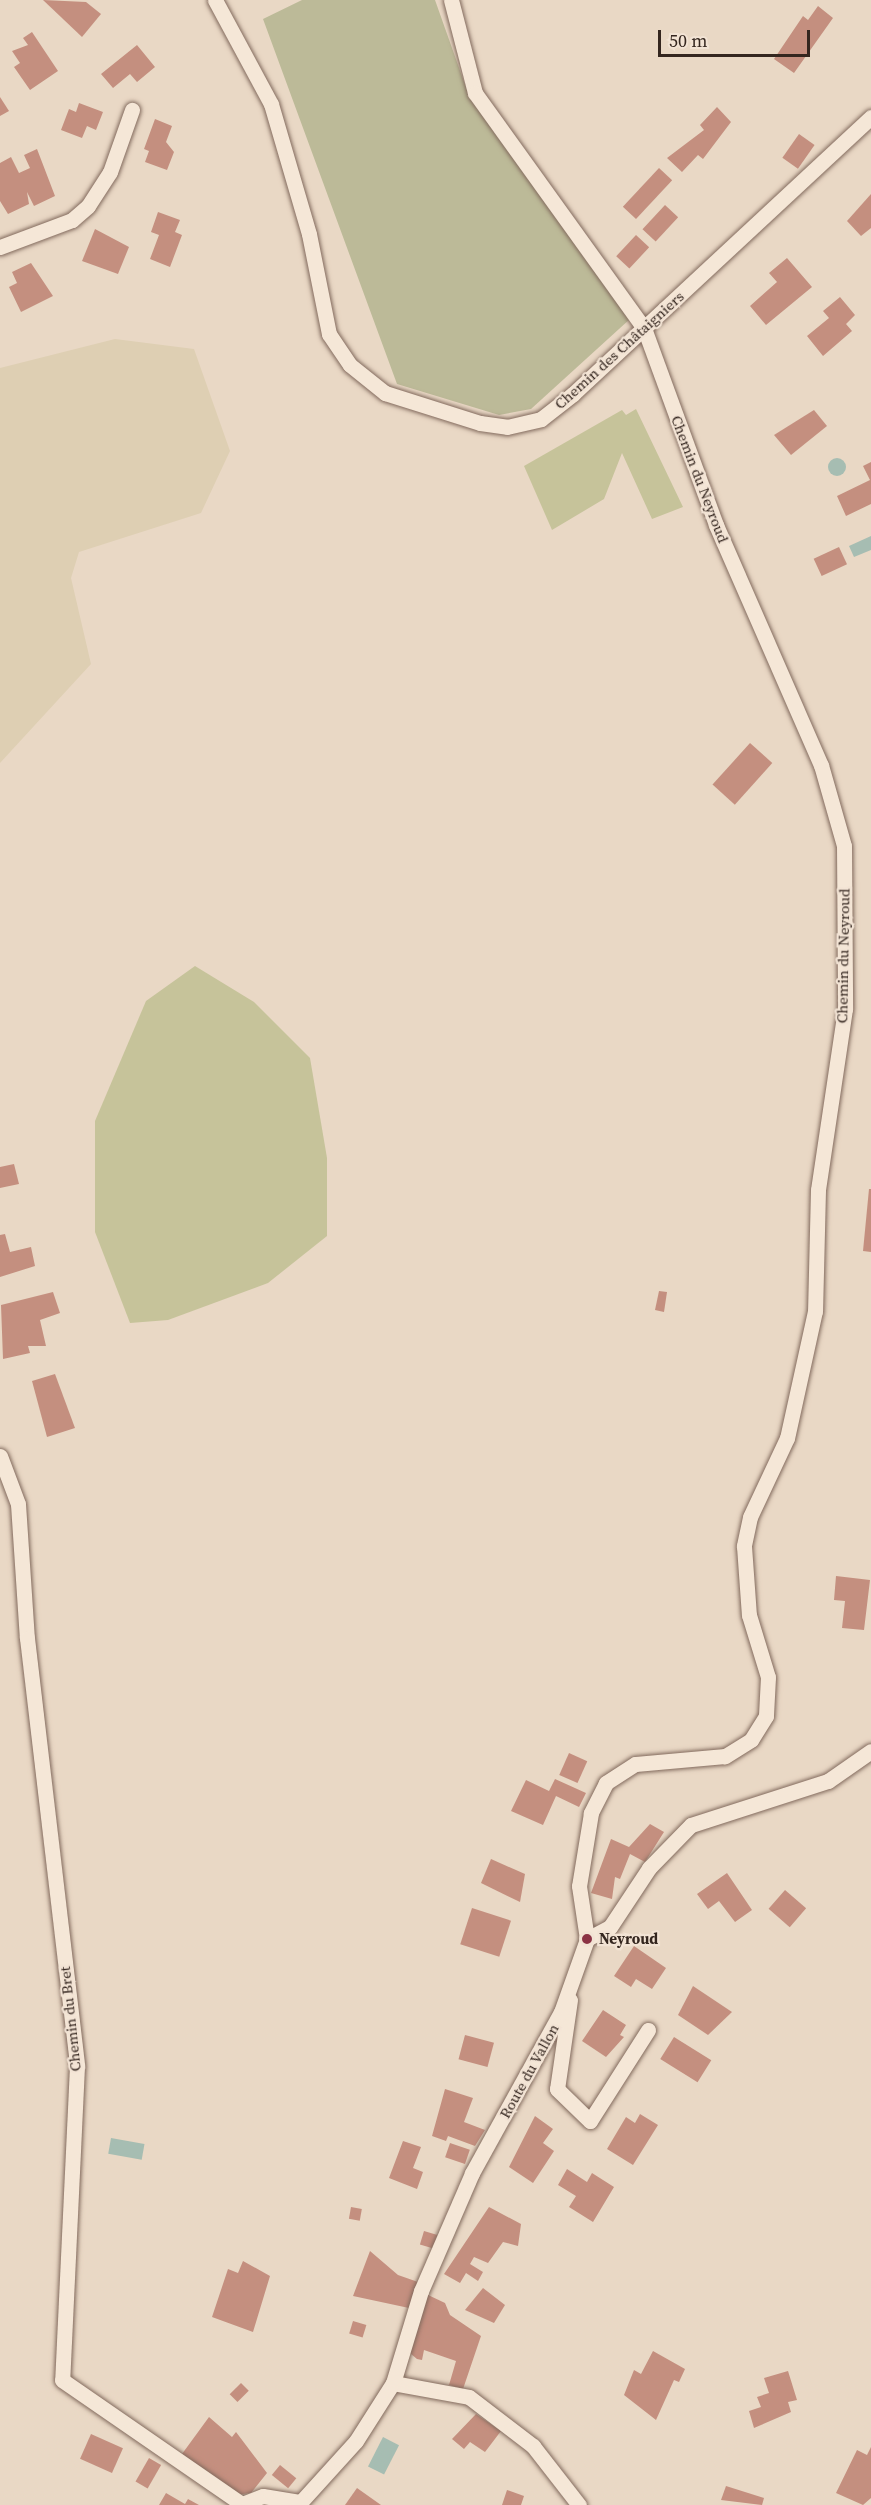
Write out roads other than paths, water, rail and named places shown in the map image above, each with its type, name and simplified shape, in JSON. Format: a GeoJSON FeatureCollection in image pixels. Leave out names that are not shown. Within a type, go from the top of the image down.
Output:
{"type":"FeatureCollection","features":[{"type":"Feature","properties":{"kind":"street","name":"Chemin des Châtaigniers"},"geometry":{"type":"LineString","coordinates":[[215,0],[271,104],[309,234],[329,334],[350,365],[385,393],[480,423],[507,427],[541,419],[644,328],[871,117]]}},
{"type":"Feature","properties":{"kind":"street","name":"Chemin du Neyroud"},"geometry":{"type":"LineString","coordinates":[[451,0],[475,93],[644,328],[716,525],[821,765],[844,846],[844,1009],[818,1190],[815,1311],[787,1438],[750,1517],[744,1546],[749,1615],[768,1677],[766,1716],[751,1740],[726,1756],[635,1764],[606,1783],[591,1813],[579,1886],[587,1939]]}},
{"type":"Feature","properties":{"kind":"street"},"geometry":{"type":"LineString","coordinates":[[0,246],[72,220],[88,206],[110,172],[132,110]]}},
{"type":"Feature","properties":{"kind":"street","name":"Chemin du Bret"},"geometry":{"type":"LineString","coordinates":[[0,1456],[18,1504],[27,1638],[76,2066],[62,2380],[242,2505],[263,2496],[299,2503]]}},
{"type":"Feature","properties":{"kind":"street"},"geometry":{"type":"LineString","coordinates":[[587,1939],[610,1927],[649,1868],[691,1825],[828,1781],[871,1751]]}},
{"type":"Feature","properties":{"kind":"street","name":"Route du Vallon"},"geometry":{"type":"LineString","coordinates":[[299,2503],[356,2441],[393,2384],[421,2291],[472,2173],[561,2012],[587,1939]]}},
{"type":"Feature","properties":{"kind":"street"},"geometry":{"type":"LineString","coordinates":[[571,1979],[557,2089],[590,2121],[648,2030]]}},
{"type":"Feature","properties":{"kind":"street"},"geometry":{"type":"LineString","coordinates":[[393,2384],[469,2397],[533,2446],[579,2505]]}},
{"type":"Feature","properties":{"kind":"place","name":"Neyroud"},"geometry":{"type":"Point","coordinates":[587,1939]}}]}
